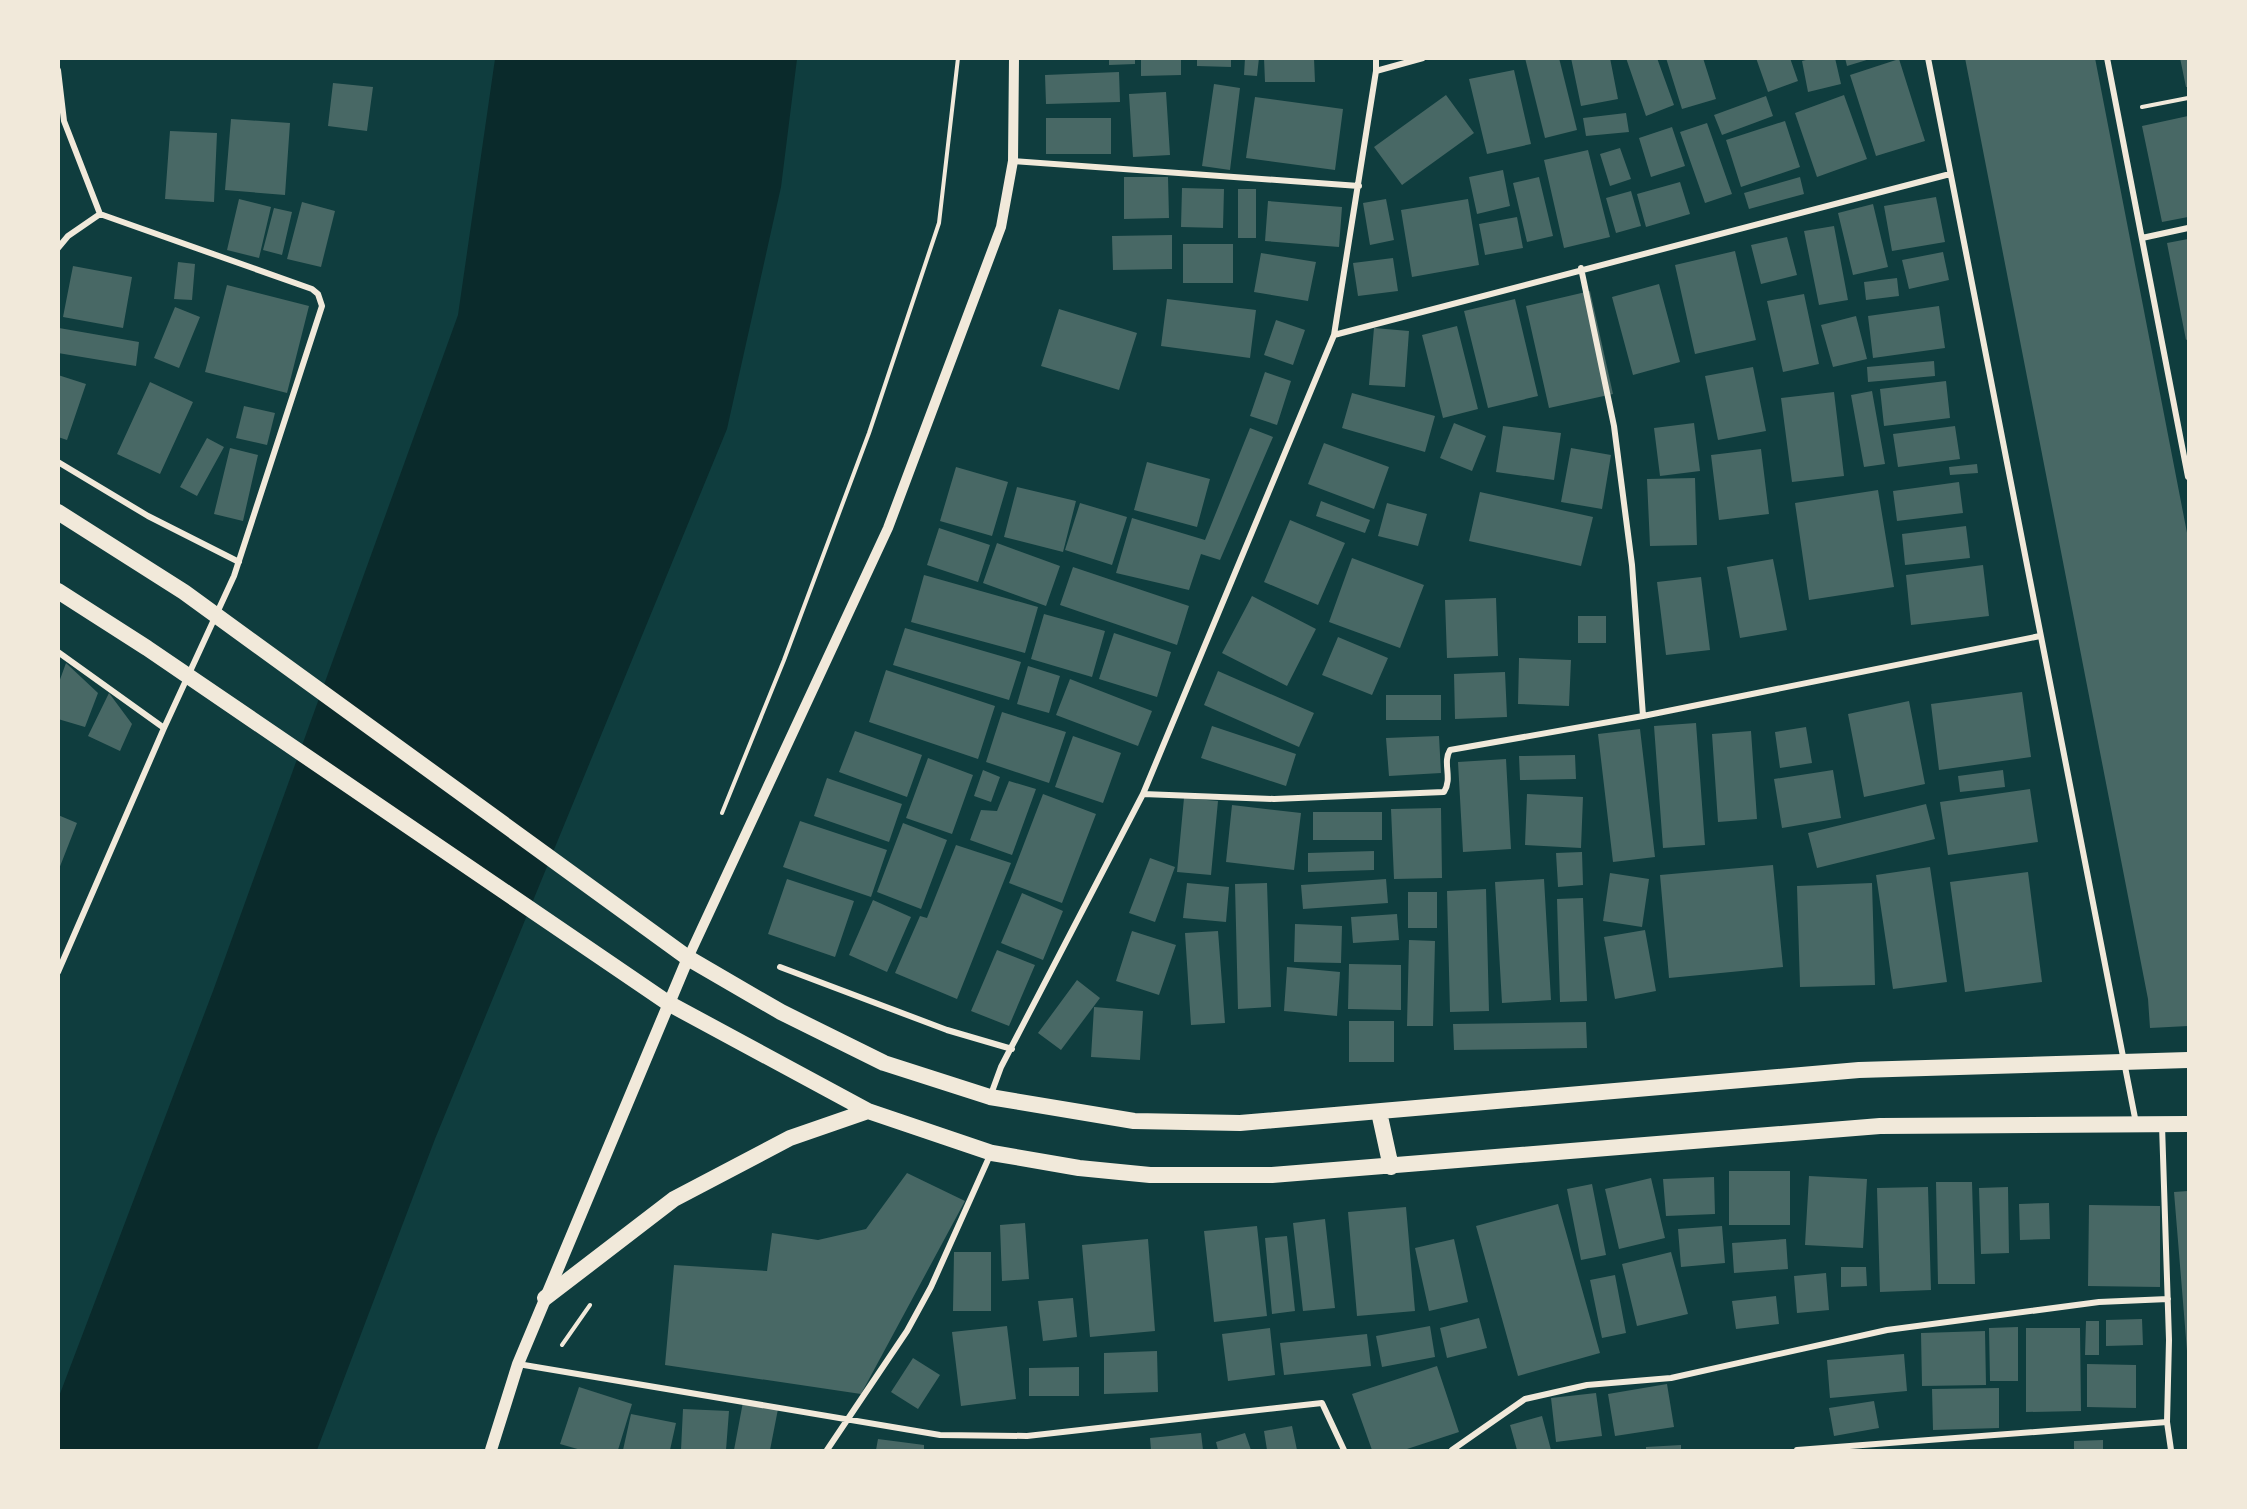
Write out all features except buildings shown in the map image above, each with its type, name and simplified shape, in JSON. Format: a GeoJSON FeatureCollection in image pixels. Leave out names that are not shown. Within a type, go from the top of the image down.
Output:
{"type":"FeatureCollection","features":[{"type":"Feature","properties":{"kind":"highway"},"geometry":{"type":"LineString","coordinates":[[58,512],[184,592],[688,958],[781,1012],[884,1063],[990,1097],[1134,1121],[1240,1124],[1859,1070],[2188,1060]]}},
{"type":"Feature","properties":{"kind":"highway"},"geometry":{"type":"LineString","coordinates":[[58,591],[147,648],[668,1003],[868,1111],[992,1153],[1079,1168],[1150,1175],[1272,1175],[1880,1126],[2188,1124]]}},
{"type":"Feature","properties":{"kind":"highway"},"geometry":{"type":"LineString","coordinates":[[545,1298],[674,1199],[790,1138],[868,1111]]}},
{"type":"Feature","properties":{"kind":"highway"},"geometry":{"type":"LineString","coordinates":[[1379,1112],[1391,1167]]}},
{"type":"Feature","properties":{"kind":"main road"},"geometry":{"type":"LineString","coordinates":[[491,1450],[518,1364],[688,958]]}},
{"type":"Feature","properties":{"kind":"street"},"geometry":{"type":"LineString","coordinates":[[688,958],[888,528],[1001,227],[1013,161],[1014,58]]}},
{"type":"Feature","properties":{"kind":"street"},"geometry":{"type":"LineString","coordinates":[[990,1097],[1012,1049],[1143,794],[1334,335],[1377,71],[1376,58]]}},
{"type":"Feature","properties":{"kind":"street"},"geometry":{"type":"LineString","coordinates":[[1377,71],[1423,58]]}},
{"type":"Feature","properties":{"kind":"street"},"geometry":{"type":"LineString","coordinates":[[1928,58],[2136,1124]]}},
{"type":"Feature","properties":{"kind":"street"},"geometry":{"type":"LineString","coordinates":[[2107,58],[2188,475]]}},
{"type":"Feature","properties":{"kind":"street"},"geometry":{"type":"LineString","coordinates":[[58,70],[61,121],[100,214],[312,289],[318,294],[321,314],[239,562],[58,972]]}},
{"type":"Feature","properties":{"kind":"street"},"geometry":{"type":"LineString","coordinates":[[1013,161],[1359,186]]}},
{"type":"Feature","properties":{"kind":"street"},"geometry":{"type":"LineString","coordinates":[[1334,335],[1581,268],[1950,174]]}},
{"type":"Feature","properties":{"kind":"street"},"geometry":{"type":"LineString","coordinates":[[58,248],[68,236],[100,214]]}},
{"type":"Feature","properties":{"kind":"street"},"geometry":{"type":"LineString","coordinates":[[2142,238],[2188,228]]}},
{"type":"Feature","properties":{"kind":"street"},"geometry":{"type":"LineString","coordinates":[[1581,268],[1614,426],[1632,565],[1643,716]]}},
{"type":"Feature","properties":{"kind":"street"},"geometry":{"type":"LineString","coordinates":[[58,462],[148,516],[239,562]]}},
{"type":"Feature","properties":{"kind":"street"},"geometry":{"type":"LineString","coordinates":[[1143,794],[1274,799],[1444,792],[1449,784],[1447,755],[1450,750],[1643,716],[2040,636]]}},
{"type":"Feature","properties":{"kind":"street"},"geometry":{"type":"LineString","coordinates":[[58,652],[164,728]]}},
{"type":"Feature","properties":{"kind":"street"},"geometry":{"type":"LineString","coordinates":[[780,968],[947,1030],[1012,1049]]}},
{"type":"Feature","properties":{"kind":"street"},"geometry":{"type":"LineString","coordinates":[[2162,1124],[2168,1299],[2167,1422],[2171,1450]]}},
{"type":"Feature","properties":{"kind":"street"},"geometry":{"type":"LineString","coordinates":[[827,1450],[917,1313],[992,1153]]}},
{"type":"Feature","properties":{"kind":"street"},"geometry":{"type":"LineString","coordinates":[[1452,1450],[1525,1399],[1587,1385],[1671,1378],[1887,1330],[2099,1302],[2168,1299]]}},
{"type":"Feature","properties":{"kind":"street"},"geometry":{"type":"LineString","coordinates":[[518,1364],[940,1435],[1027,1436],[1322,1403],[1344,1450]]}},
{"type":"Feature","properties":{"kind":"street"},"geometry":{"type":"LineString","coordinates":[[1798,1450],[2167,1422]]}},
{"type":"Feature","properties":{"kind":"path"},"geometry":{"type":"LineString","coordinates":[[721,814],[784,660],[869,433],[939,224],[958,58]]}},
{"type":"Feature","properties":{"kind":"path"},"geometry":{"type":"LineString","coordinates":[[2118,111],[2188,98]]}},
{"type":"Feature","properties":{"kind":"path"},"geometry":{"type":"LineString","coordinates":[[544,1368],[591,1304]]}},
{"type":"Feature","properties":{"kind":"water"},"geometry":{"type":"Polygon","coordinates":[[[495,59],[797,59],[781,187],[727,429],[435,1139],[317,1450],[59,1450],[58,1399],[213,991],[458,315],[495,59]]]}}]}
